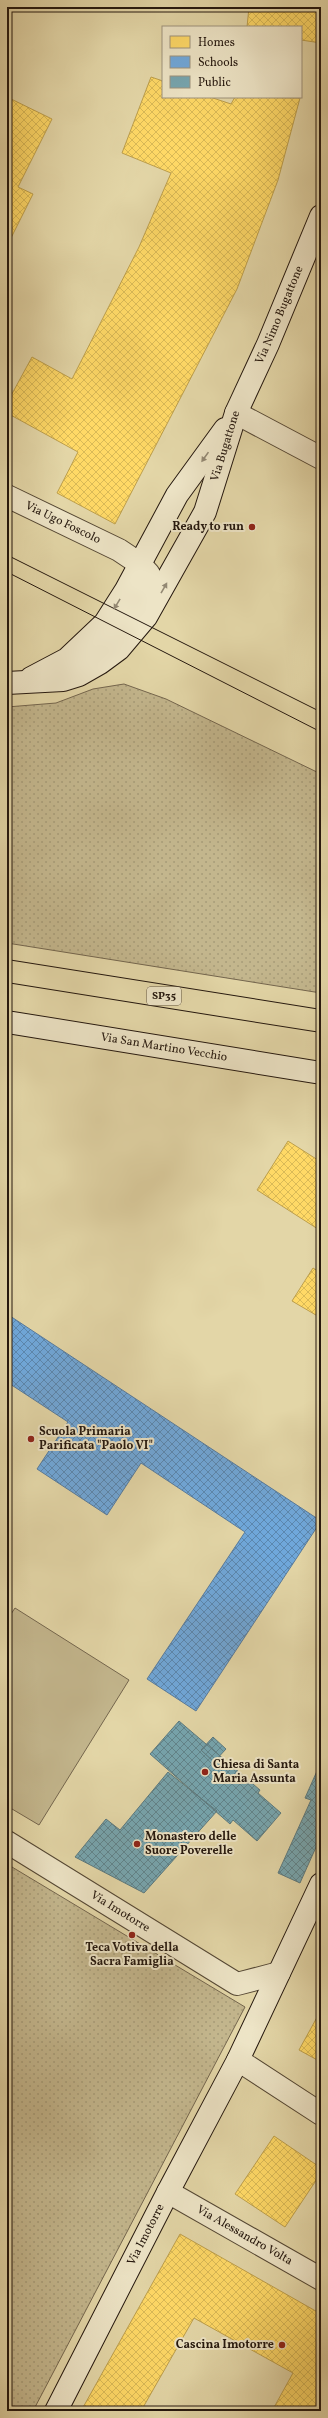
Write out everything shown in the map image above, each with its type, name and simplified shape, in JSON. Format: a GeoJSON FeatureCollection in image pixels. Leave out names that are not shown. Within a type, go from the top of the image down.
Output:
{"type":"FeatureCollection","features":[{"type":"Feature","properties":{"kind":"highway","name":"SP35"},"geometry":{"type":"LineString","coordinates":[[7,971],[321,1021]]}},
{"type":"Feature","properties":{"kind":"street","name":"Via Nimo Bugattone"},"geometry":{"type":"LineString","coordinates":[[236,413],[268,344],[321,216]]}},
{"type":"Feature","properties":{"kind":"street"},"geometry":{"type":"LineString","coordinates":[[236,413],[321,458]]}},
{"type":"Feature","properties":{"kind":"street","name":"Via Bugattone"},"geometry":{"type":"LineString","coordinates":[[16,682],[67,659],[92,636],[114,610],[178,495],[236,413]]}},
{"type":"Feature","properties":{"kind":"street","name":"Via Bugattone"},"geometry":{"type":"LineString","coordinates":[[16,682],[63,680],[79,675],[100,663],[119,649],[142,624],[155,604],[205,512],[236,413]]}},
{"type":"Feature","properties":{"kind":"street","name":"Via Ugo Foscolo"},"geometry":{"type":"LineString","coordinates":[[7,496],[118,550],[140,564],[149,574],[149,585],[130,618],[94,657],[63,680]]}},
{"type":"Feature","properties":{"kind":"street","name":"Via Ugo Foscolo"},"geometry":{"type":"LineString","coordinates":[[118,550],[139,549],[151,544]]}},
{"type":"Feature","properties":{"kind":"street","name":"Via San Martino Vecchio"},"geometry":{"type":"LineString","coordinates":[[7,1022],[321,1074]]}},
{"type":"Feature","properties":{"kind":"street","name":"Via Imotorre"},"geometry":{"type":"LineString","coordinates":[[7,1842],[237,1984],[280,1973]]}},
{"type":"Feature","properties":{"kind":"street","name":"Via Imotorre"},"geometry":{"type":"LineString","coordinates":[[56,2411],[168,2192],[238,2060],[321,1884]]}},
{"type":"Feature","properties":{"kind":"street"},"geometry":{"type":"LineString","coordinates":[[238,2060],[321,2114]]}},
{"type":"Feature","properties":{"kind":"street","name":"Via Alessandro Volta"},"geometry":{"type":"LineString","coordinates":[[168,2192],[321,2279]]}},
{"type":"Feature","properties":{"kind":"shaded area"},"geometry":{"type":"Polygon","coordinates":[[[124,684],[166,699],[321,774],[321,993],[7,943],[7,707],[56,703],[93,689],[124,684]]]}},
{"type":"Feature","properties":{"kind":"shaded area"},"geometry":{"type":"Polygon","coordinates":[[[15,1608],[129,1680],[39,1825],[7,1806],[7,1620],[15,1608]]]}},
{"type":"Feature","properties":{"kind":"shaded area"},"geometry":{"type":"Polygon","coordinates":[[[7,1864],[245,2007],[33,2411],[7,2411],[7,1864]]]}},
{"type":"Feature","properties":{"kind":"building: Homes"},"geometry":{"type":"Polygon","coordinates":[[[249,7],[321,7],[321,43],[302,40],[302,26],[247,26],[249,7]]]}},
{"type":"Feature","properties":{"kind":"building: Homes"},"geometry":{"type":"Polygon","coordinates":[[[151,77],[162,81],[162,98],[213,98],[231,104],[234,98],[300,98],[278,180],[237,289],[115,524],[57,493],[78,452],[7,413],[7,403],[32,357],[72,379],[139,247],[171,173],[122,153],[151,77]]]}},
{"type":"Feature","properties":{"kind":"building: Homes"},"geometry":{"type":"Polygon","coordinates":[[[7,97],[52,119],[18,187],[33,194],[7,246],[7,97]]]}},
{"type":"Feature","properties":{"kind":"building: Homes"},"geometry":{"type":"Polygon","coordinates":[[[288,1141],[321,1162],[321,1231],[257,1190],[288,1141]]]}},
{"type":"Feature","properties":{"kind":"building: Homes"},"geometry":{"type":"Polygon","coordinates":[[[313,1268],[321,1273],[321,1318],[292,1301],[313,1268]]]}},
{"type":"Feature","properties":{"kind":"building: Homes"},"geometry":{"type":"Polygon","coordinates":[[[321,2010],[321,2062],[299,2050],[321,2010]]]}},
{"type":"Feature","properties":{"kind":"building: Homes"},"geometry":{"type":"Polygon","coordinates":[[[274,2136],[321,2168],[321,2173],[285,2227],[235,2194],[274,2136]]]}},
{"type":"Feature","properties":{"kind":"building: Homes","name":"Cascina Imotorre"},"geometry":{"type":"Polygon","coordinates":[[[180,2234],[321,2314],[321,2411],[272,2411],[293,2373],[194,2318],[141,2411],[81,2411],[180,2234]]]}},
{"type":"Feature","properties":{"kind":"building: Schools"},"geometry":{"type":"Polygon","coordinates":[[[7,1314],[321,1521],[196,1711],[147,1679],[245,1532],[141,1463],[107,1515],[37,1469],[68,1422],[7,1382],[7,1314]]]}},
{"type":"Feature","properties":{"kind":"building: Public","name":"Chiesa di Santa Maria Assunta"},"geometry":{"type":"Polygon","coordinates":[[[179,1721],[260,1790],[258,1793],[281,1813],[257,1841],[233,1820],[230,1824],[150,1754],[179,1721]]]}},
{"type":"Feature","properties":{"kind":"building: Public"},"geometry":{"type":"Polygon","coordinates":[[[213,1737],[226,1749],[214,1762],[201,1750],[213,1737]]]}},
{"type":"Feature","properties":{"kind":"building: Public"},"geometry":{"type":"Polygon","coordinates":[[[321,1762],[321,1836],[300,1883],[278,1873],[311,1800],[305,1798],[321,1762]]]}},
{"type":"Feature","properties":{"kind":"building: Public","name":"Monastero delle Suore Poverelle"},"geometry":{"type":"Polygon","coordinates":[[[168,1772],[217,1811],[144,1893],[75,1857],[106,1819],[120,1830],[168,1772]]]}},
{"type":"Feature","properties":{"kind":"tram line"},"geometry":{"type":"LineString","coordinates":[[7,555],[321,712]]}},
{"type":"Feature","properties":{"kind":"tram line"},"geometry":{"type":"LineString","coordinates":[[7,572],[321,732]]}},
{"type":"Feature","properties":{"kind":"place","name":"Ready to run"},"geometry":{"type":"Point","coordinates":[252,527]}},
{"type":"Feature","properties":{"kind":"place","name":"Scuola Primaria Parificata \"Paolo VI\""},"geometry":{"type":"Point","coordinates":[31,1439]}},
{"type":"Feature","properties":{"kind":"place","name":"Chiesa di Santa Maria Assunta"},"geometry":{"type":"Point","coordinates":[205,1772]}},
{"type":"Feature","properties":{"kind":"place","name":"Monastero delle Suore Poverelle"},"geometry":{"type":"Point","coordinates":[137,1844]}},
{"type":"Feature","properties":{"kind":"place","name":"Teca Votiva della Sacra Famiglia"},"geometry":{"type":"Point","coordinates":[132,1935]}},
{"type":"Feature","properties":{"kind":"place","name":"Cascina Imotorre"},"geometry":{"type":"Point","coordinates":[282,2345]}}]}
